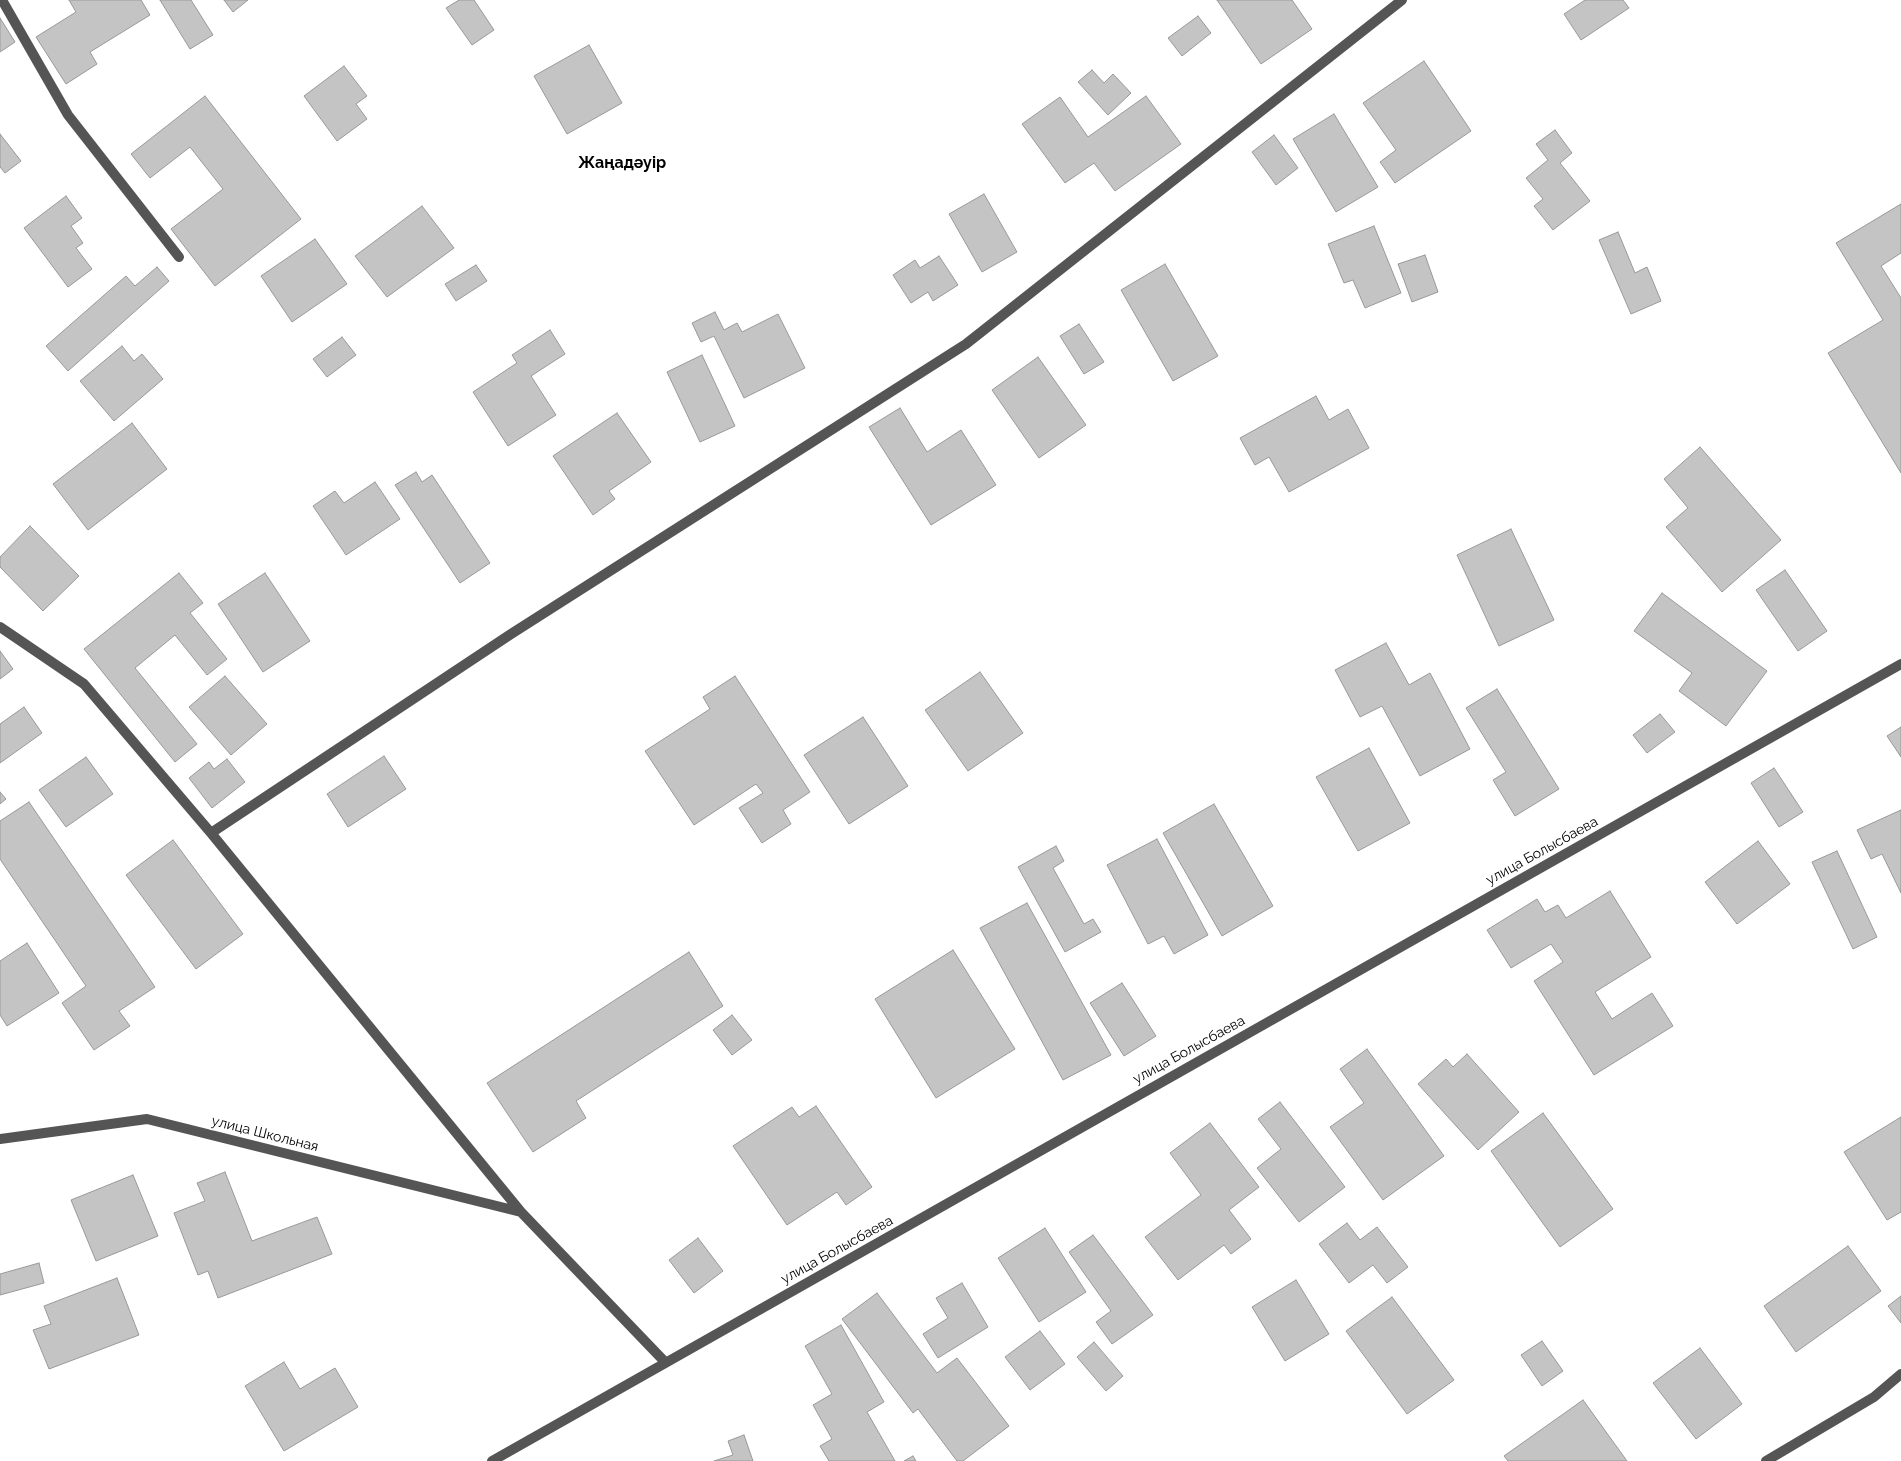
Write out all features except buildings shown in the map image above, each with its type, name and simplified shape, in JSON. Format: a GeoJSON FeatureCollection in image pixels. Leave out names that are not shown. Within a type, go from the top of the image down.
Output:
{"type":"FeatureCollection","features":[{"type":"Feature","properties":{"kind":"street"},"geometry":{"type":"LineString","coordinates":[[2,0],[68,114],[179,258]]}},
{"type":"Feature","properties":{"kind":"street"},"geometry":{"type":"LineString","coordinates":[[211,833],[511,634],[966,344],[1402,0]]}},
{"type":"Feature","properties":{"kind":"street"},"geometry":{"type":"LineString","coordinates":[[0,627],[84,684],[211,833],[521,1212],[665,1362]]}},
{"type":"Feature","properties":{"kind":"street","name":"улица Болысбаева"},"geometry":{"type":"LineString","coordinates":[[492,1461],[1901,664]]}},
{"type":"Feature","properties":{"kind":"street","name":"улица Школьная"},"geometry":{"type":"LineString","coordinates":[[0,1139],[147,1119],[521,1212]]}},
{"type":"Feature","properties":{"kind":"street"},"geometry":{"type":"LineString","coordinates":[[1766,1461],[1874,1397],[1901,1374]]}},
{"type":"Feature","properties":{"kind":"district","name":"Жаңадәуір"},"geometry":{"type":"Point","coordinates":[622,163]}}]}
